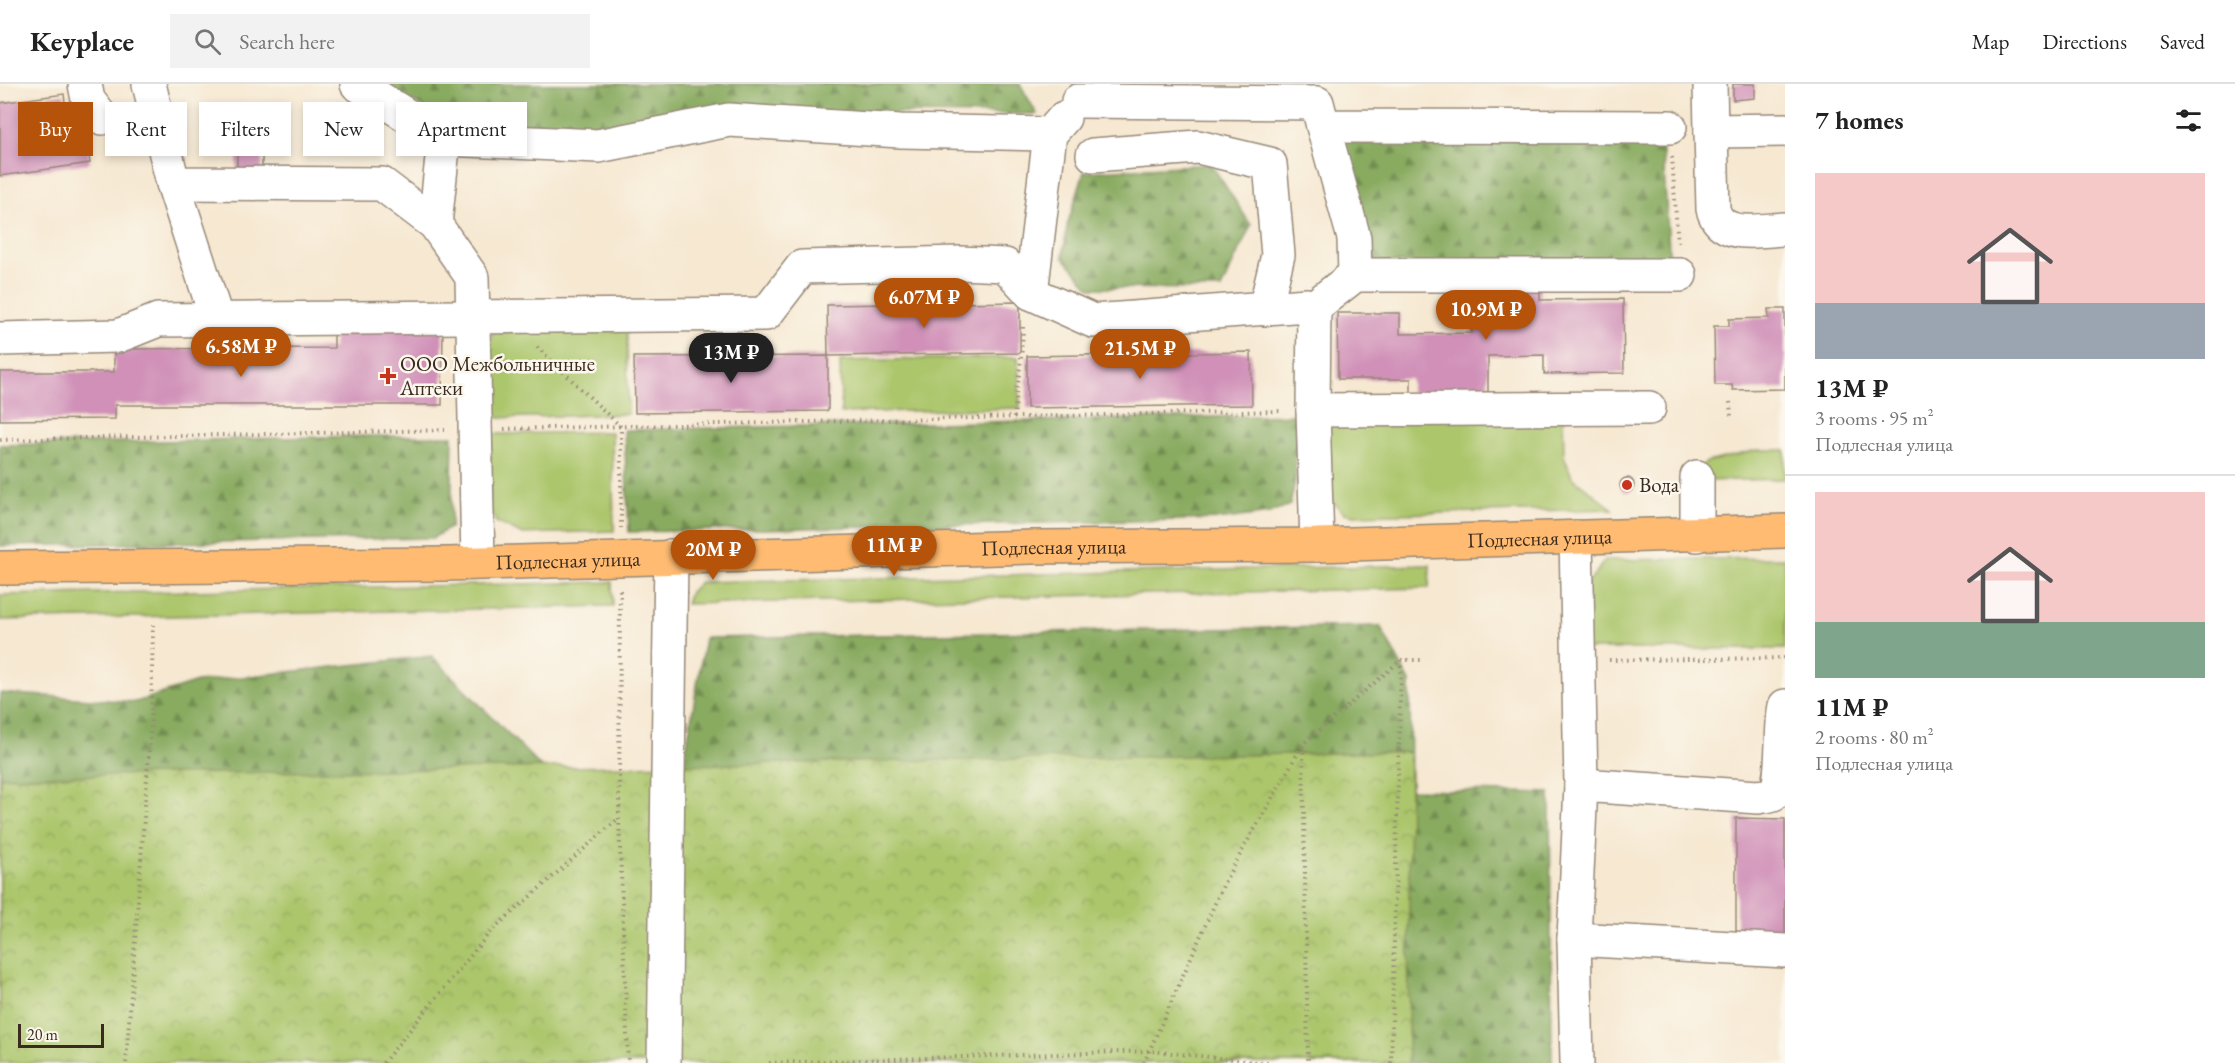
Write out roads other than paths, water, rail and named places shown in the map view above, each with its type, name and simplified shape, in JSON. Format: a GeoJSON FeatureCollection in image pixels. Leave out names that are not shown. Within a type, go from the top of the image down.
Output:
{"type":"FeatureCollection","features":[{"type":"Feature","properties":{"kind":"main road","name":"Подлесная улица"},"geometry":{"type":"LineString","coordinates":[[0,568],[478,562],[1032,547],[1317,545],[1785,531]]}},
{"type":"Feature","properties":{"kind":"street"},"geometry":{"type":"LineString","coordinates":[[85,84],[88,100],[102,118]]}},
{"type":"Feature","properties":{"kind":"street"},"geometry":{"type":"LineString","coordinates":[[149,84],[173,183],[217,320]]}},
{"type":"Feature","properties":{"kind":"street"},"geometry":{"type":"LineString","coordinates":[[357,84],[396,109]]}},
{"type":"Feature","properties":{"kind":"street"},"geometry":{"type":"LineString","coordinates":[[1710,84],[1713,209],[1716,221],[1723,228],[1737,230],[1785,229]]}},
{"type":"Feature","properties":{"kind":"street"},"geometry":{"type":"LineString","coordinates":[[1027,306],[1050,134],[1078,92],[1317,103],[1354,238],[1355,275]]}},
{"type":"Feature","properties":{"kind":"street"},"geometry":{"type":"LineString","coordinates":[[527,143],[598,146],[729,120],[900,131],[1050,134]]}},
{"type":"Feature","properties":{"kind":"street"},"geometry":{"type":"LineString","coordinates":[[1323,126],[1670,127]]}},
{"type":"Feature","properties":{"kind":"street"},"geometry":{"type":"LineString","coordinates":[[1711,132],[1785,130]]}},
{"type":"Feature","properties":{"kind":"street"},"geometry":{"type":"LineString","coordinates":[[1093,155],[1198,147],[1270,164],[1278,255],[1265,309]]}},
{"type":"Feature","properties":{"kind":"street"},"geometry":{"type":"LineString","coordinates":[[435,224],[442,156]]}},
{"type":"Feature","properties":{"kind":"street"},"geometry":{"type":"LineString","coordinates":[[173,183],[382,184],[435,224],[472,277],[478,562]]}},
{"type":"Feature","properties":{"kind":"street"},"geometry":{"type":"LineString","coordinates":[[0,339],[118,336],[158,320],[766,314],[802,267],[960,263],[1005,266],[1027,306],[1093,321],[1314,307],[1355,275],[1680,275]]}},
{"type":"Feature","properties":{"kind":"street"},"geometry":{"type":"LineString","coordinates":[[1314,307],[1313,410],[1317,545]]}},
{"type":"Feature","properties":{"kind":"street"},"geometry":{"type":"LineString","coordinates":[[1313,410],[1649,408]]}},
{"type":"Feature","properties":{"kind":"street"},"geometry":{"type":"LineString","coordinates":[[1697,477],[1697,534]]}},
{"type":"Feature","properties":{"kind":"street"},"geometry":{"type":"LineString","coordinates":[[1576,537],[1581,785],[1574,939],[1577,1063]]}},
{"type":"Feature","properties":{"kind":"street"},"geometry":{"type":"LineString","coordinates":[[664,1063],[671,556]]}},
{"type":"Feature","properties":{"kind":"street"},"geometry":{"type":"LineString","coordinates":[[1581,785],[1758,797],[1772,794],[1780,786],[1783,774],[1782,718],[1785,706]]}},
{"type":"Feature","properties":{"kind":"street"},"geometry":{"type":"LineString","coordinates":[[1574,939],[1785,951]]}},
{"type":"Feature","properties":{"kind":"place","name":"ООО Межбольничные Аптеки"},"geometry":{"type":"Point","coordinates":[388,376]}},
{"type":"Feature","properties":{"kind":"place","name":"Вода"},"geometry":{"type":"Point","coordinates":[1627,485]}}]}
